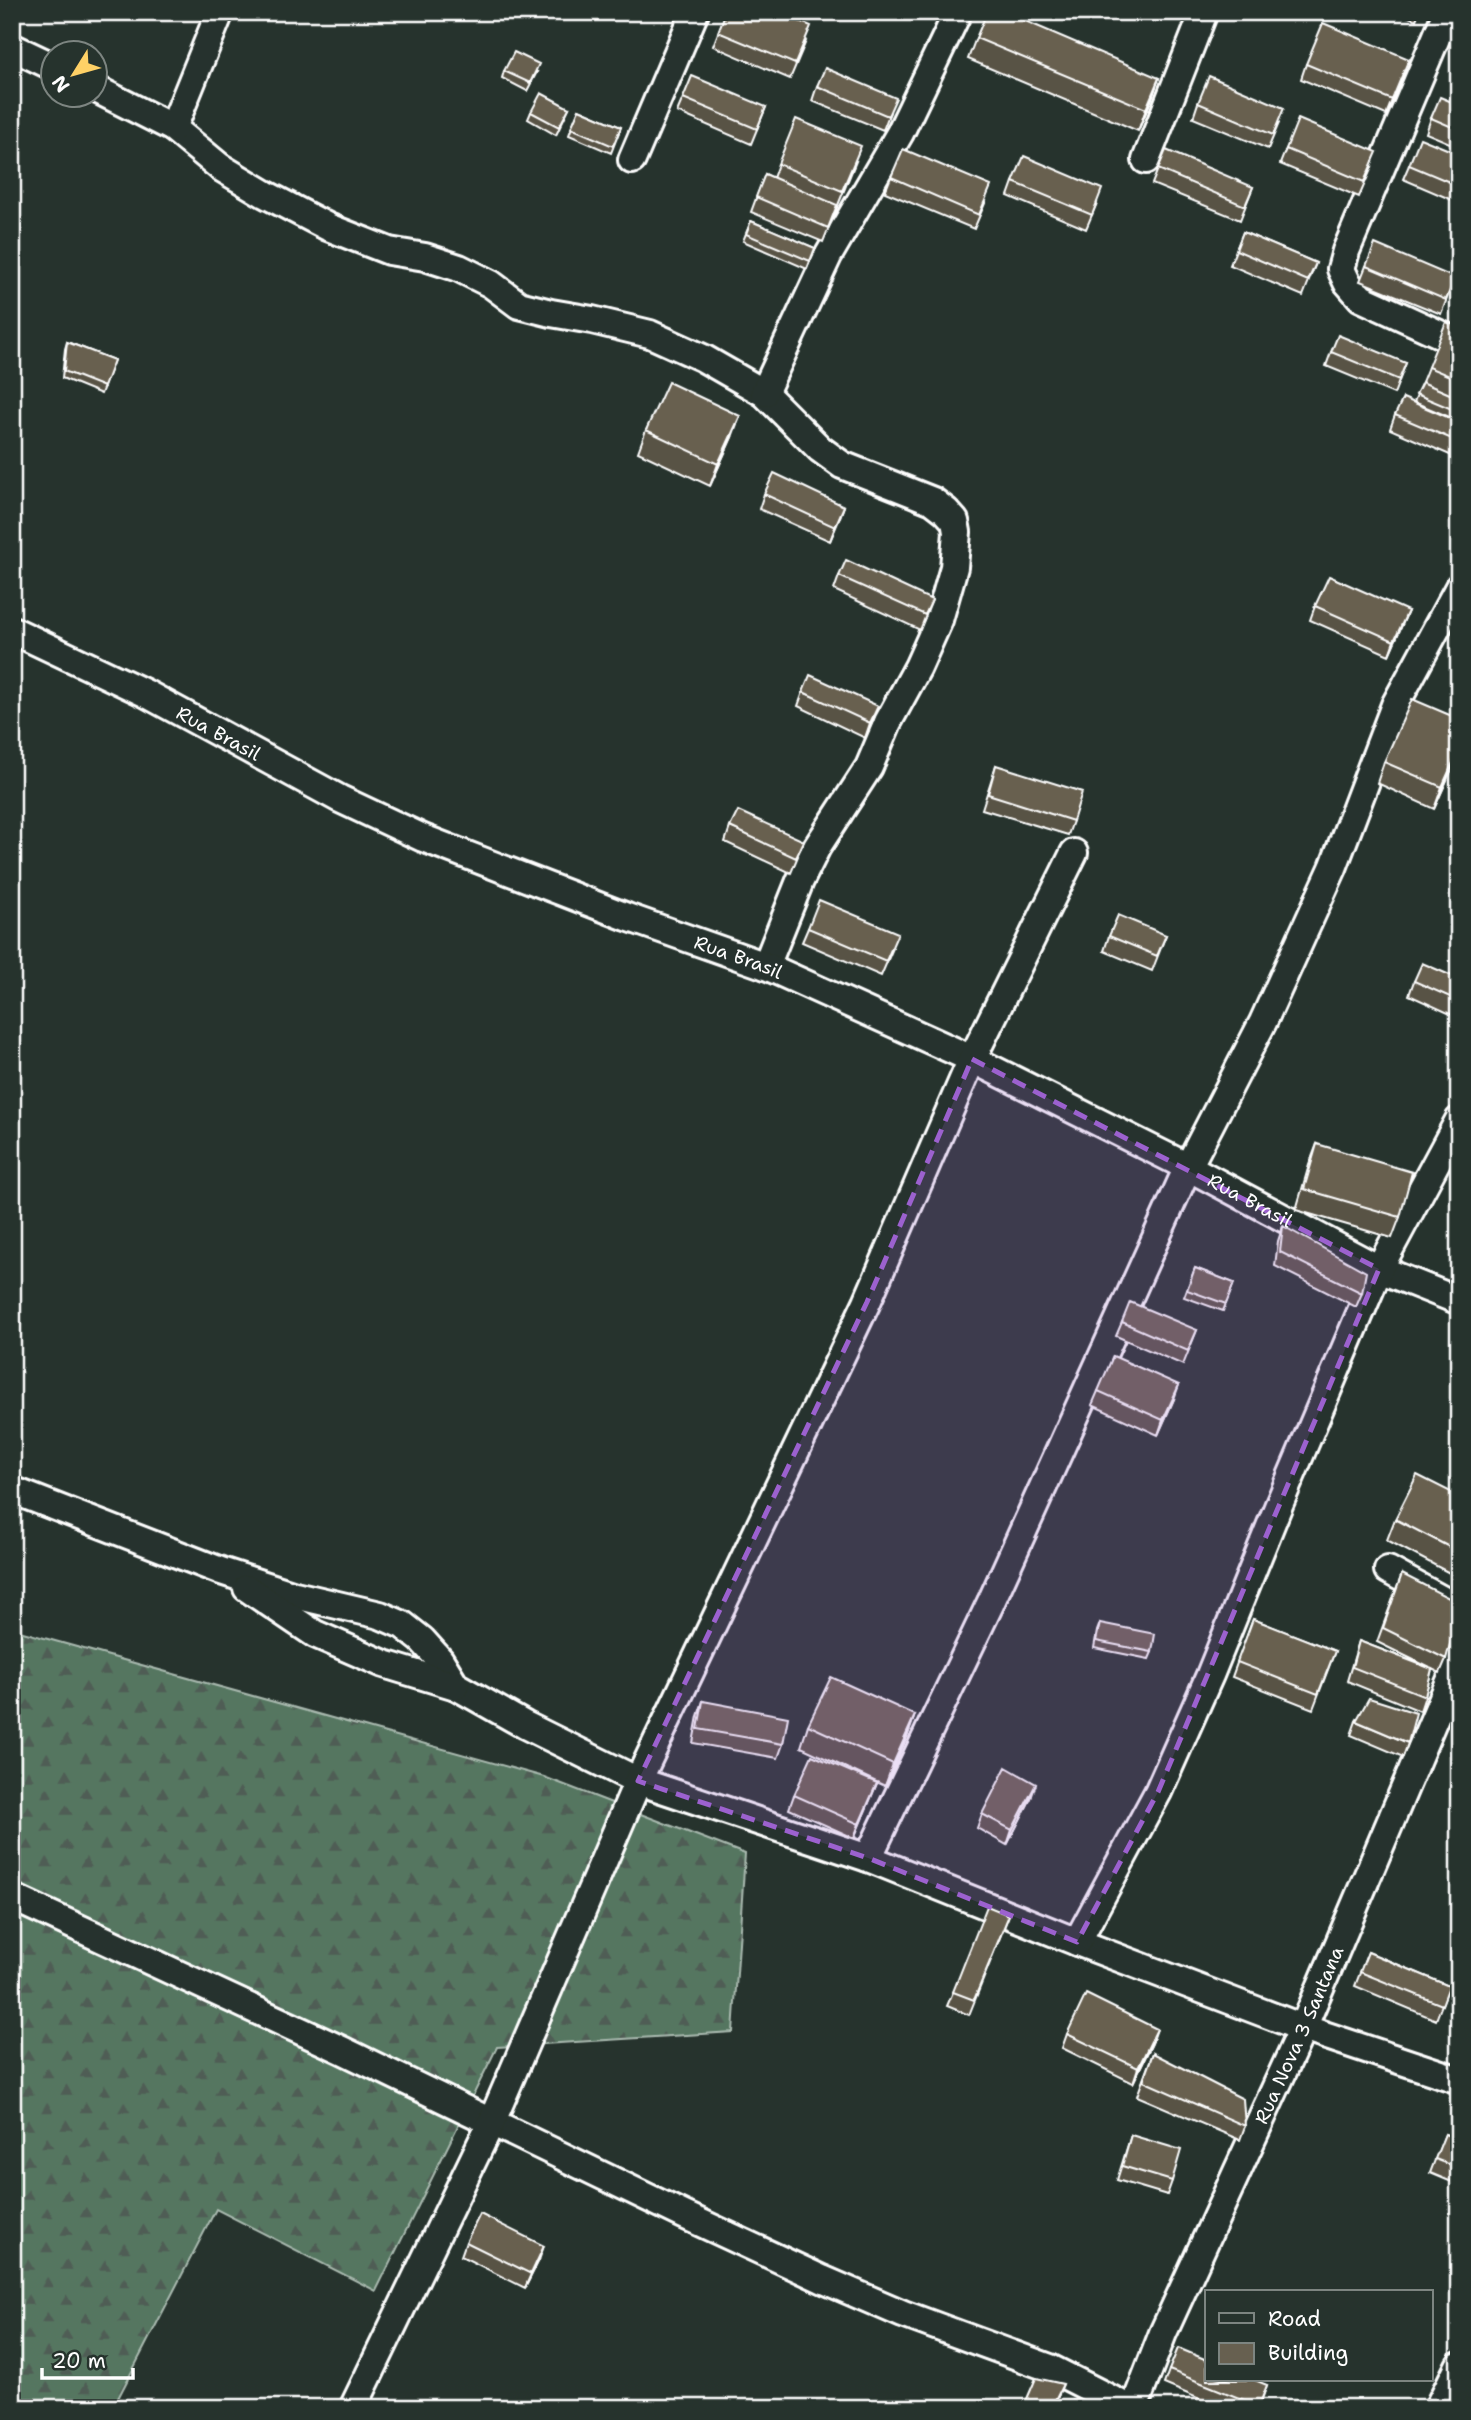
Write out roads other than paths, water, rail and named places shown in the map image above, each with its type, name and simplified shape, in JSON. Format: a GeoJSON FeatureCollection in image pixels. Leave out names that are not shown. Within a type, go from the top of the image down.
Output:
{"type":"FeatureCollection","features":[{"type":"Feature","properties":{"kind":"street"},"geometry":{"type":"LineString","coordinates":[[173,128],[220,12]]}},
{"type":"Feature","properties":{"kind":"street"},"geometry":{"type":"LineString","coordinates":[[632,160],[695,12]]}},
{"type":"Feature","properties":{"kind":"street"},"geometry":{"type":"LineString","coordinates":[[764,393],[828,256],[900,133],[958,12]]}},
{"type":"Feature","properties":{"kind":"street"},"geometry":{"type":"LineString","coordinates":[[1146,160],[1204,12]]}},
{"type":"Feature","properties":{"kind":"street"},"geometry":{"type":"LineString","coordinates":[[1447,12],[1346,251],[1341,269],[1347,282],[1361,298],[1459,343]]}},
{"type":"Feature","properties":{"kind":"street"},"geometry":{"type":"LineString","coordinates":[[12,47],[38,59]]}},
{"type":"Feature","properties":{"kind":"street"},"geometry":{"type":"LineString","coordinates":[[108,95],[173,128],[220,167],[328,227],[389,251],[425,257],[459,268],[491,284],[519,305],[650,334],[703,358],[764,393],[820,449],[842,465],[933,501],[955,521],[957,532],[954,567],[939,620],[869,767],[817,847],[766,966]]}},
{"type":"Feature","properties":{"kind":"street"},"geometry":{"type":"LineString","coordinates":[[868,1858],[980,1626],[1188,1167],[1263,1022],[1406,711],[1459,587]]}},
{"type":"Feature","properties":{"kind":"street","name":"Rua Brasil"},"geometry":{"type":"LineString","coordinates":[[12,630],[145,693],[340,799],[424,838],[627,917],[766,966],[972,1059],[1188,1167],[1379,1269],[1459,1301]]}},
{"type":"Feature","properties":{"kind":"street"},"geometry":{"type":"LineString","coordinates":[[353,2408],[492,2121],[638,1781],[867,1302],[972,1059],[1074,853]]}},
{"type":"Feature","properties":{"kind":"street"},"geometry":{"type":"LineString","coordinates":[[1077,1942],[1163,1781],[1210,1675],[1379,1269],[1459,1120]]}},
{"type":"Feature","properties":{"kind":"street"},"geometry":{"type":"LineString","coordinates":[[12,1490],[221,1571],[295,1595],[380,1615],[402,1625],[422,1640],[440,1660],[456,1686]]}},
{"type":"Feature","properties":{"kind":"street"},"geometry":{"type":"LineString","coordinates":[[1388,1570],[1459,1609]]}},
{"type":"Feature","properties":{"kind":"street"},"geometry":{"type":"LineString","coordinates":[[221,1571],[315,1634],[384,1664],[456,1686],[525,1725],[638,1781],[868,1858],[1077,1942],[1303,2028],[1459,2080]]}},
{"type":"Feature","properties":{"kind":"street","name":"Rua Nova 3 Santana"},"geometry":{"type":"LineString","coordinates":[[1131,2408],[1303,2028],[1459,1660]]}},
{"type":"Feature","properties":{"kind":"street"},"geometry":{"type":"LineString","coordinates":[[12,1897],[492,2121],[822,2279],[903,2314],[1049,2368],[1131,2408]]}},
{"type":"Feature","properties":{"kind":"street"},"geometry":{"type":"LineString","coordinates":[[1438,2408],[1459,2366]]}}]}
